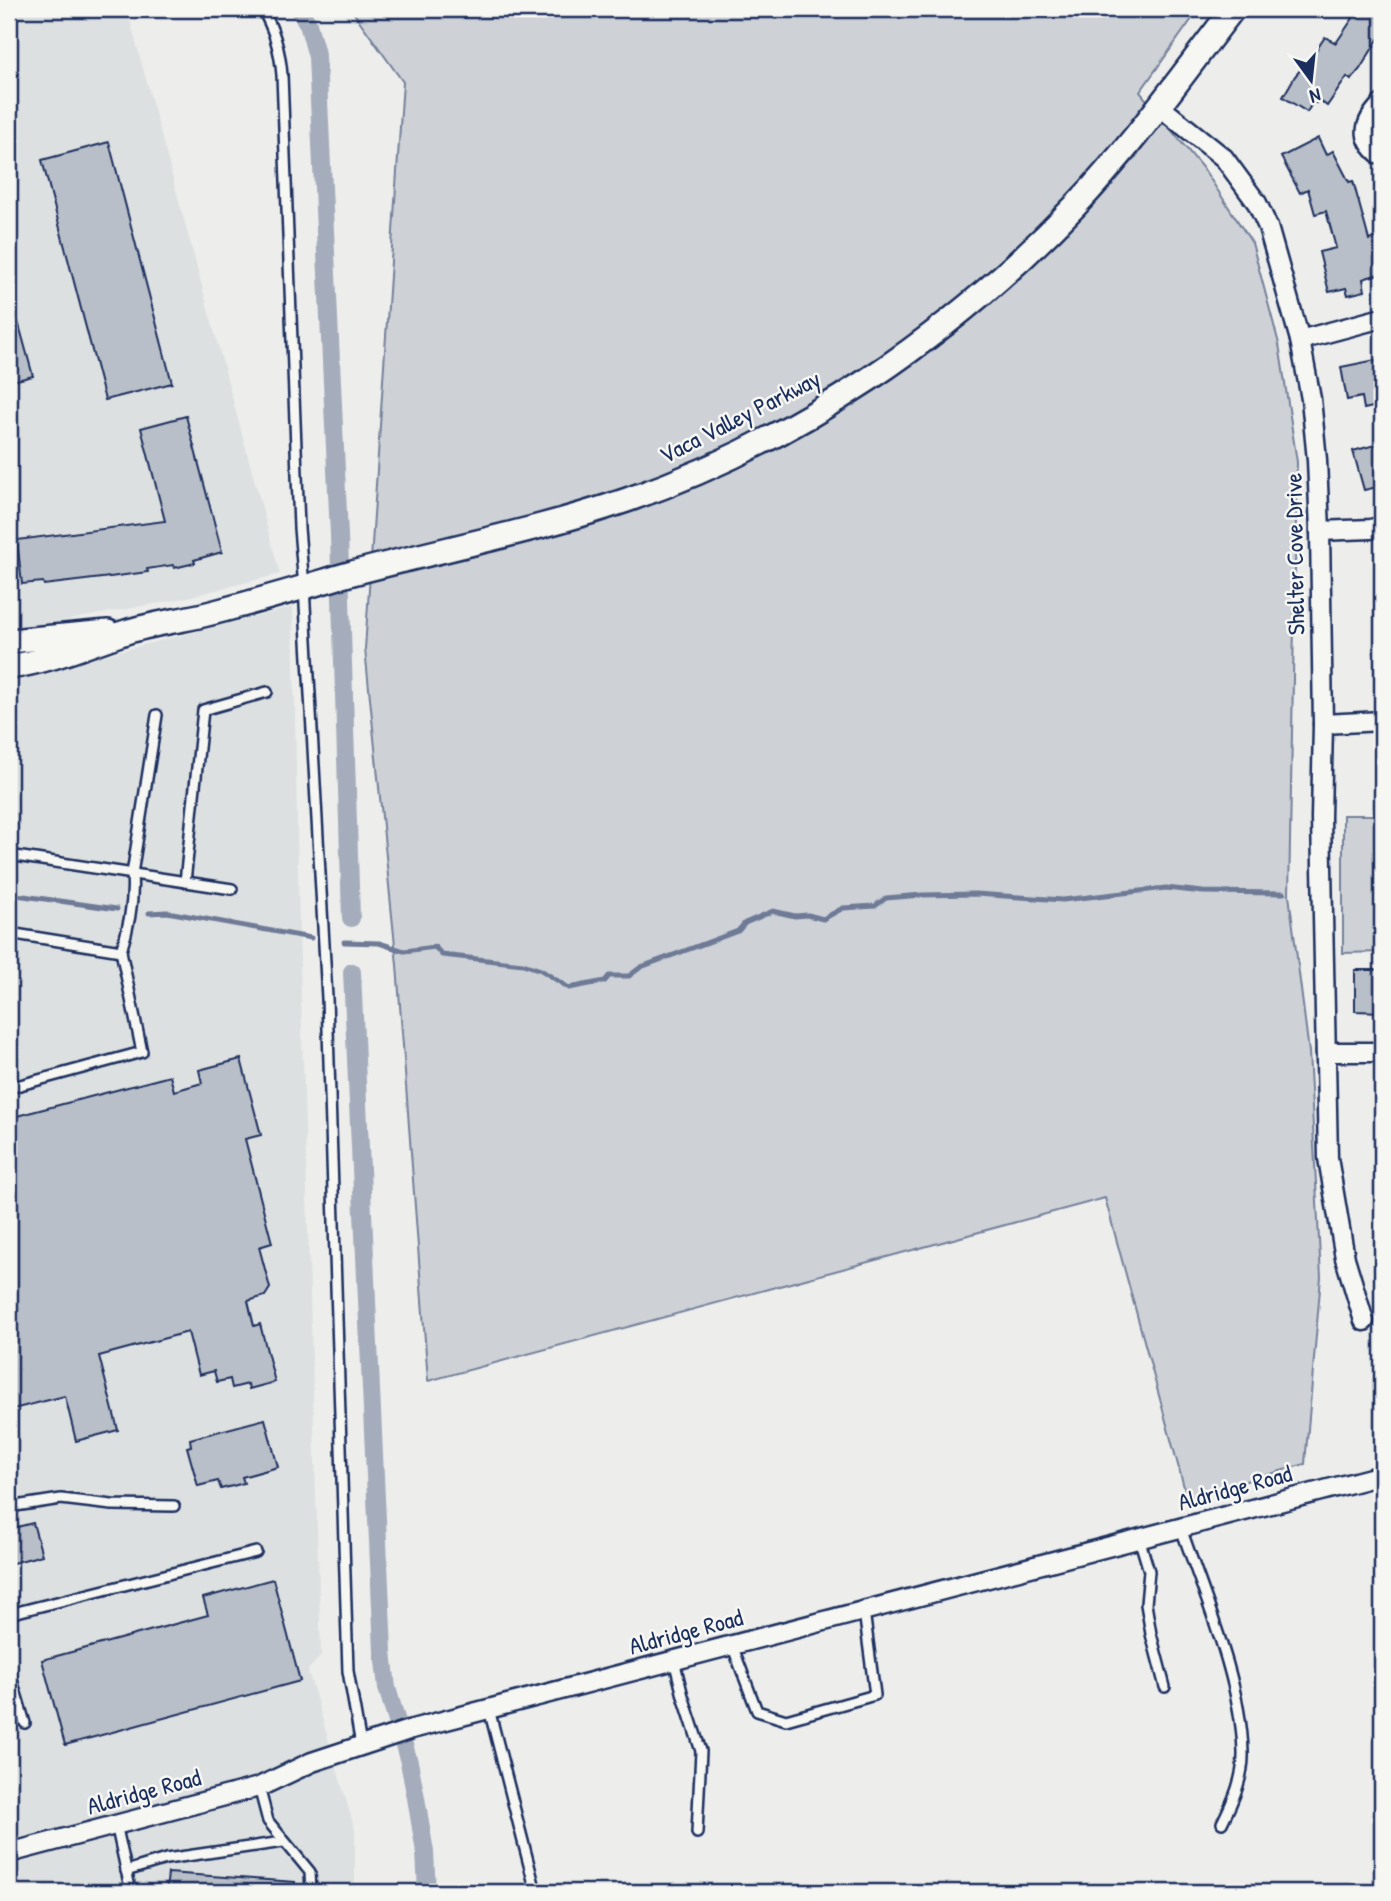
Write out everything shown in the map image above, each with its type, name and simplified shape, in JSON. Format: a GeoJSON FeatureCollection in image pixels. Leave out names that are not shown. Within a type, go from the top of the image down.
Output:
{"type":"FeatureCollection","features":[{"type":"Feature","properties":{"kind":"street","name":"Vaca Valley Parkway"},"geometry":{"type":"LineString","coordinates":[[9,641],[129,631],[206,615],[353,573],[549,524],[629,499],[703,470],[769,438],[836,399],[895,360],[989,290],[1077,204],[1159,106],[1233,9]]}},
{"type":"Feature","properties":{"kind":"street"},"geometry":{"type":"LineString","coordinates":[[1382,104],[1369,117],[1366,136],[1374,150],[1382,156]]}},
{"type":"Feature","properties":{"kind":"street","name":"Shelter Cove Drive"},"geometry":{"type":"LineString","coordinates":[[1159,106],[1224,158],[1257,203],[1268,227],[1300,340],[1311,399],[1320,531],[1323,724],[1321,818],[1328,1158],[1345,1258],[1364,1321]]}},
{"type":"Feature","properties":{"kind":"street"},"geometry":{"type":"LineString","coordinates":[[1300,340],[1382,318]]}},
{"type":"Feature","properties":{"kind":"street"},"geometry":{"type":"LineString","coordinates":[[1320,531],[1371,529],[1382,526]]}},
{"type":"Feature","properties":{"kind":"street","name":"Vaca Valley Parkway"},"geometry":{"type":"LineString","coordinates":[[9,667],[73,652],[129,631]]}},
{"type":"Feature","properties":{"kind":"street"},"geometry":{"type":"LineString","coordinates":[[1323,724],[1382,721]]}},
{"type":"Feature","properties":{"kind":"street"},"geometry":{"type":"LineString","coordinates":[[1326,1052],[1382,1052]]}},
{"type":"Feature","properties":{"kind":"street","name":"Aldridge Road"},"geometry":{"type":"LineString","coordinates":[[9,1853],[259,1787],[312,1762],[386,1736],[1382,1475]]}},
{"type":"Feature","properties":{"kind":"lane"},"geometry":{"type":"LineString","coordinates":[[262,9],[272,26],[280,51],[282,75],[299,528],[310,585],[327,999],[348,1671],[360,1745]]}},
{"type":"Feature","properties":{"kind":"lane"},"geometry":{"type":"LineString","coordinates":[[185,882],[203,710],[267,692]]}},
{"type":"Feature","properties":{"kind":"lane"},"geometry":{"type":"LineString","coordinates":[[9,1088],[142,1052],[121,951],[126,937],[133,888],[132,874],[157,715]]}},
{"type":"Feature","properties":{"kind":"lane"},"geometry":{"type":"LineString","coordinates":[[9,855],[232,889]]}},
{"type":"Feature","properties":{"kind":"lane"},"geometry":{"type":"LineString","coordinates":[[9,933],[121,951]]}},
{"type":"Feature","properties":{"kind":"lane"},"geometry":{"type":"LineString","coordinates":[[9,1507],[61,1499],[113,1505],[174,1506]]}},
{"type":"Feature","properties":{"kind":"lane"},"geometry":{"type":"LineString","coordinates":[[1181,1528],[1236,1699],[1243,1754],[1236,1794],[1222,1823]]}},
{"type":"Feature","properties":{"kind":"lane"},"geometry":{"type":"LineString","coordinates":[[1139,1538],[1149,1571],[1146,1604],[1151,1634],[1165,1687]]}},
{"type":"Feature","properties":{"kind":"lane"},"geometry":{"type":"LineString","coordinates":[[9,1614],[256,1552]]}},
{"type":"Feature","properties":{"kind":"lane"},"geometry":{"type":"LineString","coordinates":[[732,1645],[757,1711],[786,1720],[875,1695],[863,1610]]}},
{"type":"Feature","properties":{"kind":"lane"},"geometry":{"type":"LineString","coordinates":[[674,1660],[701,1751],[697,1833]]}},
{"type":"Feature","properties":{"kind":"lane"},"geometry":{"type":"LineString","coordinates":[[9,1670],[25,1723]]}},
{"type":"Feature","properties":{"kind":"lane"},"geometry":{"type":"LineString","coordinates":[[489,1709],[536,1892]]}},
{"type":"Feature","properties":{"kind":"lane"},"geometry":{"type":"LineString","coordinates":[[259,1787],[268,1821],[310,1872],[311,1892]]}},
{"type":"Feature","properties":{"kind":"lane"},"geometry":{"type":"LineString","coordinates":[[116,1824],[131,1892]]}},
{"type":"Feature","properties":{"kind":"lane"},"geometry":{"type":"LineString","coordinates":[[126,1871],[166,1859],[283,1842]]}},
{"type":"Feature","properties":{"kind":"shaded area"},"geometry":{"type":"Polygon","coordinates":[[[9,9],[127,9],[280,574],[176,600],[47,624],[9,626],[9,9]]]}},
{"type":"Feature","properties":{"kind":"shaded area"},"geometry":{"type":"Polygon","coordinates":[[[351,9],[1199,9],[1140,92],[1205,171],[1252,243],[1279,344],[1297,462],[1289,895],[1309,1052],[1321,1277],[1305,1464],[1187,1498],[1105,1198],[428,1381],[397,965],[365,649],[403,82],[351,9]]]}},
{"type":"Feature","properties":{"kind":"shaded area"},"geometry":{"type":"Polygon","coordinates":[[[293,607],[299,928],[321,1656],[308,1670],[355,1830],[355,1892],[9,1892],[9,679],[293,607]]]}},
{"type":"Feature","properties":{"kind":"shaded area"},"geometry":{"type":"Polygon","coordinates":[[[1343,815],[1382,815],[1382,952],[1343,953],[1343,815]]]}},
{"type":"Feature","properties":{"kind":"building"},"geometry":{"type":"Polygon","coordinates":[[[1339,9],[1382,9],[1382,33],[1360,69],[1351,80],[1347,77],[1327,106],[1319,100],[1313,102],[1307,112],[1283,97],[1295,76],[1304,68],[1325,37],[1336,43],[1353,18],[1339,9]]]}},
{"type":"Feature","properties":{"kind":"building"},"geometry":{"type":"Polygon","coordinates":[[[1318,138],[1326,155],[1333,151],[1349,182],[1353,181],[1369,240],[1382,236],[1382,273],[1363,279],[1365,291],[1348,295],[1346,288],[1329,292],[1319,252],[1336,248],[1326,211],[1315,214],[1308,189],[1300,193],[1281,157],[1318,138]]]}},
{"type":"Feature","properties":{"kind":"building"},"geometry":{"type":"Polygon","coordinates":[[[109,142],[172,383],[105,400],[42,160],[109,142]]]}},
{"type":"Feature","properties":{"kind":"building"},"geometry":{"type":"Polygon","coordinates":[[[9,303],[13,303],[33,376],[9,382],[9,303]]]}},
{"type":"Feature","properties":{"kind":"building"},"geometry":{"type":"Polygon","coordinates":[[[1376,360],[1382,389],[1382,405],[1364,409],[1362,397],[1347,400],[1341,367],[1376,360]]]}},
{"type":"Feature","properties":{"kind":"building"},"geometry":{"type":"Polygon","coordinates":[[[186,416],[222,552],[174,568],[173,565],[147,569],[148,572],[44,585],[43,582],[22,584],[17,540],[165,521],[141,428],[186,416]]]}},
{"type":"Feature","properties":{"kind":"building"},"geometry":{"type":"Polygon","coordinates":[[[1382,443],[1382,486],[1364,490],[1353,451],[1382,443]]]}},
{"type":"Feature","properties":{"kind":"building"},"geometry":{"type":"Polygon","coordinates":[[[1355,970],[1382,970],[1382,1012],[1355,1011],[1355,970]]]}},
{"type":"Feature","properties":{"kind":"building"},"geometry":{"type":"Polygon","coordinates":[[[241,1059],[261,1135],[245,1139],[272,1243],[259,1247],[270,1288],[265,1296],[248,1301],[254,1326],[260,1324],[275,1382],[249,1389],[248,1384],[232,1388],[230,1379],[217,1382],[214,1371],[199,1375],[188,1332],[99,1356],[118,1430],[76,1441],[65,1396],[9,1410],[9,1187],[16,1185],[9,1159],[9,1118],[170,1076],[174,1091],[202,1083],[199,1070],[241,1059]]]}},
{"type":"Feature","properties":{"kind":"building"},"geometry":{"type":"Polygon","coordinates":[[[265,1419],[278,1467],[242,1477],[244,1483],[221,1489],[218,1481],[198,1486],[187,1447],[191,1446],[190,1439],[265,1419]]]}},
{"type":"Feature","properties":{"kind":"building"},"geometry":{"type":"Polygon","coordinates":[[[33,1523],[42,1555],[9,1564],[9,1529],[33,1523]]]}},
{"type":"Feature","properties":{"kind":"building"},"geometry":{"type":"Polygon","coordinates":[[[273,1579],[300,1681],[65,1745],[42,1660],[208,1615],[203,1598],[273,1579]]]}},
{"type":"Feature","properties":{"kind":"building"},"geometry":{"type":"Polygon","coordinates":[[[168,1873],[295,1882],[294,1892],[166,1892],[168,1873]]]}},
{"type":"Feature","properties":{"kind":"waterway"},"geometry":{"type":"LineString","coordinates":[[299,9],[308,24],[317,57],[339,535],[351,918]]}},
{"type":"Feature","properties":{"kind":"waterway"},"geometry":{"type":"LineString","coordinates":[[344,942],[379,943],[404,951],[435,947],[442,955],[523,964],[541,970],[569,988],[605,981],[609,976],[629,976],[641,967],[738,931],[745,923],[773,911],[823,919],[843,908],[875,906],[886,898],[922,895],[976,894],[1063,900],[1166,888],[1203,892],[1284,893]]}},
{"type":"Feature","properties":{"kind":"waterway"},"geometry":{"type":"LineString","coordinates":[[9,894],[117,909]]}},
{"type":"Feature","properties":{"kind":"waterway"},"geometry":{"type":"LineString","coordinates":[[149,913],[167,912],[311,938]]}},
{"type":"Feature","properties":{"kind":"waterway"},"geometry":{"type":"LineString","coordinates":[[352,972],[383,1651],[387,1688],[409,1762],[416,1798],[425,1852],[427,1892]]}}]}
